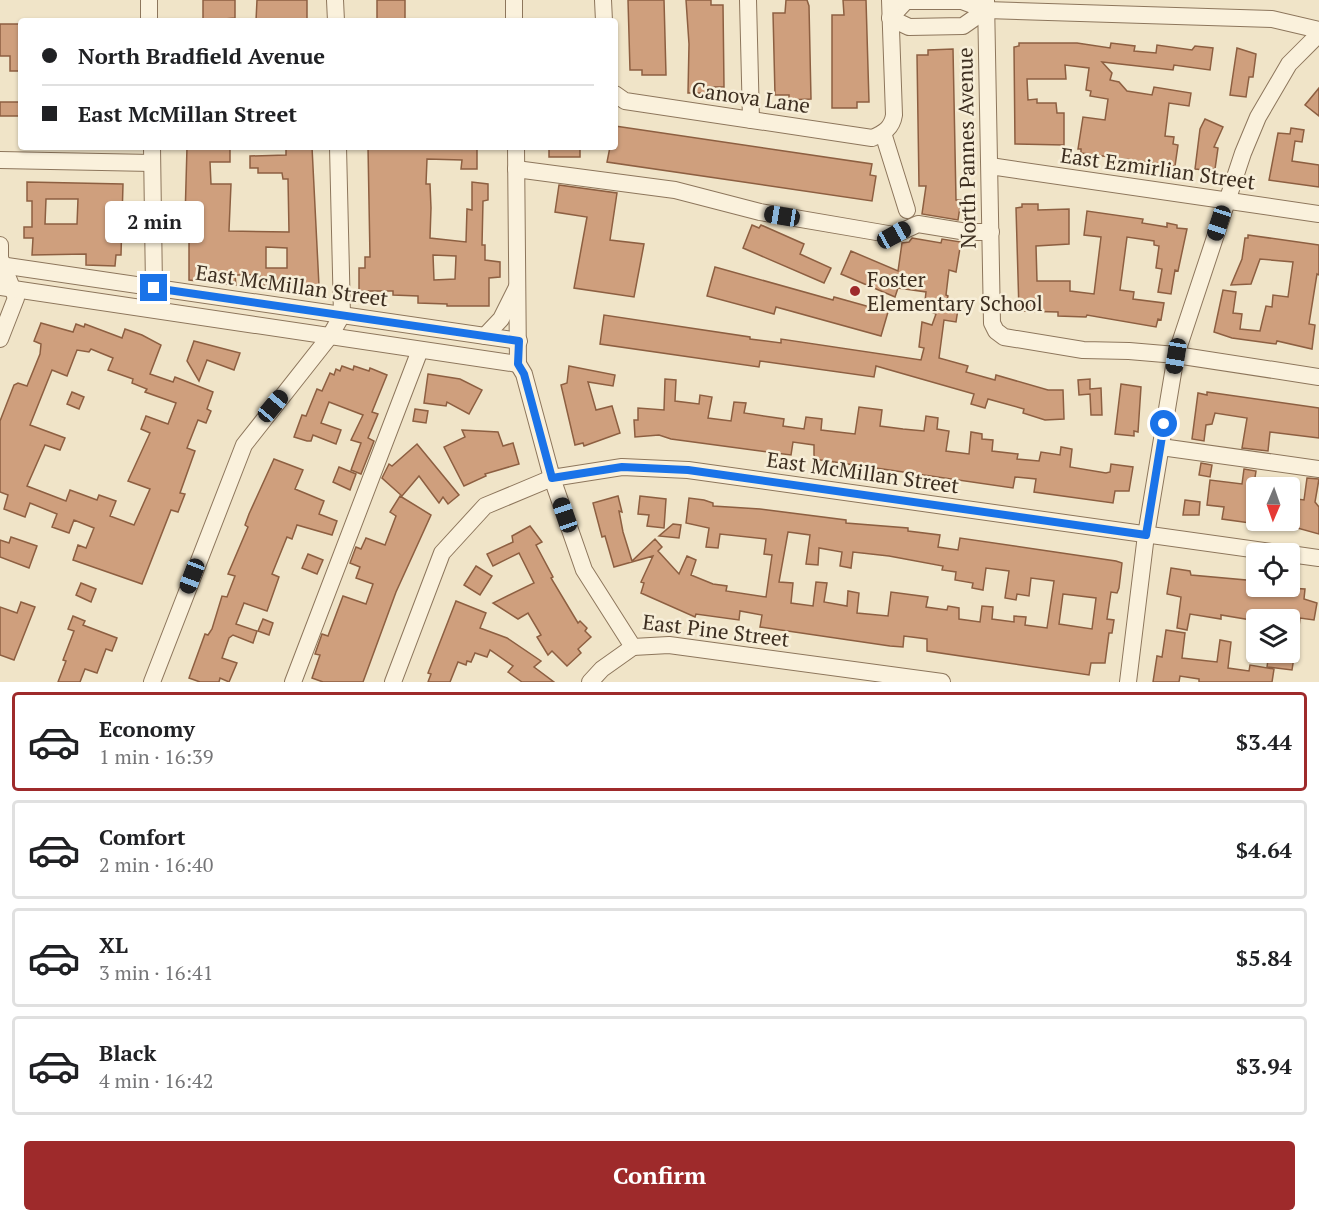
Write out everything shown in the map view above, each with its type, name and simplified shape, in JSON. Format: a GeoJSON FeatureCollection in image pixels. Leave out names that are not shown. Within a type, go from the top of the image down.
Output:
{"type":"FeatureCollection","features":[{"type":"Feature","properties":{"kind":"street"},"geometry":{"type":"LineString","coordinates":[[149,0],[150,18]]}},
{"type":"Feature","properties":{"kind":"street"},"geometry":{"type":"LineString","coordinates":[[335,0],[336,18]]}},
{"type":"Feature","properties":{"kind":"street"},"geometry":{"type":"LineString","coordinates":[[514,0],[514,18]]}},
{"type":"Feature","properties":{"kind":"street"},"geometry":{"type":"LineString","coordinates":[[603,0],[604,18]]}},
{"type":"Feature","properties":{"kind":"street"},"geometry":{"type":"LineString","coordinates":[[748,0],[751,120]]}},
{"type":"Feature","properties":{"kind":"street"},"geometry":{"type":"LineString","coordinates":[[890,0],[894,115],[892,123],[883,133],[907,210]]}},
{"type":"Feature","properties":{"kind":"street"},"geometry":{"type":"LineString","coordinates":[[890,18],[906,1],[962,1],[986,5],[1272,19],[1319,32],[1289,64],[1258,117],[1227,200],[1176,356],[1146,535],[1128,682]]}},
{"type":"Feature","properties":{"kind":"street"},"geometry":{"type":"LineString","coordinates":[[890,18],[909,27],[963,26],[986,5]]}},
{"type":"Feature","properties":{"kind":"street","name":"North Pannes Avenue"},"geometry":{"type":"LineString","coordinates":[[986,5],[992,323],[996,331],[1004,338],[1083,350],[1130,351],[1176,356]]}},
{"type":"Feature","properties":{"kind":"street","name":"Canova Lane"},"geometry":{"type":"LineString","coordinates":[[618,96],[625,102],[872,138],[883,133]]}},
{"type":"Feature","properties":{"kind":"street"},"geometry":{"type":"LineString","coordinates":[[152,682],[244,445],[330,336],[342,315],[338,150]]}},
{"type":"Feature","properties":{"kind":"street"},"geometry":{"type":"LineString","coordinates":[[516,150],[518,364],[524,374],[552,478]]}},
{"type":"Feature","properties":{"kind":"street"},"geometry":{"type":"LineString","coordinates":[[0,160],[152,155],[154,288]]}},
{"type":"Feature","properties":{"kind":"street","name":"East Ezmirlian Street"},"geometry":{"type":"LineString","coordinates":[[990,166],[1319,214]]}},
{"type":"Feature","properties":{"kind":"street"},"geometry":{"type":"LineString","coordinates":[[516,169],[675,190],[760,212],[894,235],[918,224],[967,232],[991,232]]}},
{"type":"Feature","properties":{"kind":"street"},"geometry":{"type":"LineString","coordinates":[[0,245],[6,288],[16,298],[0,339]]}},
{"type":"Feature","properties":{"kind":"street","name":"East McMillan Street"},"geometry":{"type":"LineString","coordinates":[[2,266],[519,341]]}},
{"type":"Feature","properties":{"kind":"street"},"geometry":{"type":"LineString","coordinates":[[485,336],[501,319],[519,283]]}},
{"type":"Feature","properties":{"kind":"street"},"geometry":{"type":"LineString","coordinates":[[6,288],[518,364]]}},
{"type":"Feature","properties":{"kind":"street"},"geometry":{"type":"LineString","coordinates":[[292,682],[420,350]]}},
{"type":"Feature","properties":{"kind":"street"},"geometry":{"type":"LineString","coordinates":[[1176,356],[1319,377]]}},
{"type":"Feature","properties":{"kind":"street"},"geometry":{"type":"LineString","coordinates":[[1161,447],[1319,469]]}},
{"type":"Feature","properties":{"kind":"street","name":"East McMillan Street"},"geometry":{"type":"LineString","coordinates":[[393,682],[442,553],[485,506],[552,478],[622,467],[688,470],[1246,549]]}},
{"type":"Feature","properties":{"kind":"street","name":"East Pine Street"},"geometry":{"type":"LineString","coordinates":[[552,478],[584,570],[633,647],[669,645],[942,682]]}},
{"type":"Feature","properties":{"kind":"street"},"geometry":{"type":"LineString","coordinates":[[1300,555],[1319,558]]}},
{"type":"Feature","properties":{"kind":"street"},"geometry":{"type":"LineString","coordinates":[[590,682],[602,669],[633,647]]}},
{"type":"Feature","properties":{"kind":"building"},"geometry":{"type":"Polygon","coordinates":[[[203,0],[235,0],[235,18],[203,18],[203,0]]]}},
{"type":"Feature","properties":{"kind":"building"},"geometry":{"type":"Polygon","coordinates":[[[257,0],[307,0],[307,18],[256,18],[257,0]]]}},
{"type":"Feature","properties":{"kind":"building"},"geometry":{"type":"Polygon","coordinates":[[[377,0],[405,0],[405,18],[377,18],[377,0]]]}},
{"type":"Feature","properties":{"kind":"building"},"geometry":{"type":"Polygon","coordinates":[[[628,0],[664,0],[666,75],[642,75],[642,70],[630,70],[628,0]]]}},
{"type":"Feature","properties":{"kind":"building"},"geometry":{"type":"Polygon","coordinates":[[[686,0],[711,0],[711,5],[723,5],[724,87],[712,87],[712,93],[688,93],[689,44],[686,0]]]}},
{"type":"Feature","properties":{"kind":"building"},"geometry":{"type":"Polygon","coordinates":[[[786,0],[807,0],[809,6],[811,99],[789,100],[789,95],[775,95],[773,13],[785,13],[786,0]]]}},
{"type":"Feature","properties":{"kind":"building"},"geometry":{"type":"Polygon","coordinates":[[[843,0],[866,0],[869,102],[857,102],[857,108],[832,108],[832,15],[844,15],[843,0]]]}},
{"type":"Feature","properties":{"kind":"building"},"geometry":{"type":"Polygon","coordinates":[[[0,24],[18,24],[18,71],[10,71],[10,56],[0,56],[0,24]]]}},
{"type":"Feature","properties":{"kind":"building"},"geometry":{"type":"Polygon","coordinates":[[[1019,43],[1077,43],[1110,48],[1111,43],[1135,46],[1134,51],[1156,53],[1157,45],[1192,50],[1195,46],[1213,48],[1210,70],[1174,65],[1173,70],[1102,62],[1112,73],[1110,80],[1119,82],[1127,91],[1152,95],[1154,87],[1191,93],[1189,106],[1169,103],[1165,136],[1174,137],[1173,144],[1178,145],[1175,166],[1081,153],[1081,149],[1078,149],[1083,117],[1105,120],[1108,99],[1090,96],[1091,91],[1086,90],[1089,68],[1065,65],[1066,79],[1027,79],[1028,100],[1037,99],[1037,103],[1056,103],[1057,113],[1064,113],[1064,145],[1015,144],[1014,47],[1019,46],[1019,43]]]}},
{"type":"Feature","properties":{"kind":"building"},"geometry":{"type":"Polygon","coordinates":[[[1237,48],[1256,54],[1253,77],[1249,77],[1246,97],[1230,95],[1237,48]]]}},
{"type":"Feature","properties":{"kind":"building"},"geometry":{"type":"Polygon","coordinates":[[[953,49],[956,200],[961,200],[958,220],[922,214],[926,186],[919,186],[917,55],[928,55],[928,50],[953,49]]]}},
{"type":"Feature","properties":{"kind":"building"},"geometry":{"type":"Polygon","coordinates":[[[1319,88],[1319,116],[1305,105],[1319,88]]]}},
{"type":"Feature","properties":{"kind":"building"},"geometry":{"type":"Polygon","coordinates":[[[0,102],[18,102],[18,116],[0,116],[0,102]]]}},
{"type":"Feature","properties":{"kind":"building"},"geometry":{"type":"Polygon","coordinates":[[[1205,119],[1223,127],[1214,147],[1218,148],[1215,169],[1205,168],[1205,170],[1195,169],[1200,129],[1205,119]]]}},
{"type":"Feature","properties":{"kind":"building"},"geometry":{"type":"Polygon","coordinates":[[[618,126],[872,164],[870,175],[876,176],[872,201],[607,162],[609,150],[618,150],[618,126]]]}},
{"type":"Feature","properties":{"kind":"building"},"geometry":{"type":"Polygon","coordinates":[[[1291,128],[1304,130],[1302,142],[1295,141],[1292,161],[1319,165],[1319,187],[1269,180],[1278,133],[1290,134],[1291,128]]]}},
{"type":"Feature","properties":{"kind":"building"},"geometry":{"type":"Polygon","coordinates":[[[187,150],[230,150],[230,162],[210,162],[211,184],[231,184],[229,231],[289,232],[288,179],[283,179],[282,173],[258,173],[258,168],[250,168],[250,156],[286,155],[286,150],[312,150],[319,286],[313,286],[313,292],[291,292],[291,285],[260,285],[260,275],[235,275],[236,285],[189,280],[189,239],[185,219],[187,150]],[[266,247],[266,268],[287,268],[287,248],[266,247]]]}},
{"type":"Feature","properties":{"kind":"building"},"geometry":{"type":"Polygon","coordinates":[[[368,150],[477,150],[477,169],[461,169],[462,160],[427,159],[426,184],[430,184],[431,208],[430,238],[466,242],[467,209],[472,210],[472,182],[488,184],[488,200],[483,201],[482,245],[485,245],[485,260],[500,262],[500,277],[489,278],[489,306],[418,303],[418,296],[393,295],[393,291],[359,291],[359,268],[365,268],[365,257],[370,257],[368,150]],[[433,255],[434,280],[455,279],[456,256],[433,255]]]}},
{"type":"Feature","properties":{"kind":"building"},"geometry":{"type":"Polygon","coordinates":[[[549,150],[580,150],[580,157],[549,157],[549,150]]]}},
{"type":"Feature","properties":{"kind":"building"},"geometry":{"type":"Polygon","coordinates":[[[27,182],[123,184],[121,255],[116,255],[115,266],[86,265],[86,254],[32,255],[33,238],[24,238],[24,227],[32,227],[32,201],[27,201],[27,182]],[[46,199],[45,224],[77,224],[78,199],[46,199]]]}},
{"type":"Feature","properties":{"kind":"building"},"geometry":{"type":"Polygon","coordinates":[[[559,185],[617,193],[610,240],[644,244],[634,297],[574,288],[587,217],[555,212],[559,185]]]}},
{"type":"Feature","properties":{"kind":"building"},"geometry":{"type":"Polygon","coordinates":[[[1022,204],[1038,204],[1038,210],[1069,209],[1069,244],[1036,246],[1037,281],[1070,281],[1070,291],[1094,294],[1101,237],[1084,235],[1087,211],[1143,219],[1142,223],[1167,227],[1167,223],[1177,225],[1177,228],[1187,229],[1178,271],[1175,270],[1171,294],[1158,292],[1162,269],[1156,268],[1159,246],[1154,245],[1154,241],[1127,237],[1120,290],[1134,292],[1133,299],[1164,303],[1161,320],[1158,319],[1156,327],[1087,315],[1086,317],[1058,316],[1058,312],[1019,311],[1016,208],[1022,207],[1022,204]]]}},
{"type":"Feature","properties":{"kind":"building"},"geometry":{"type":"Polygon","coordinates":[[[752,225],[759,228],[761,225],[804,244],[800,254],[831,268],[824,283],[743,248],[752,225]]]}},
{"type":"Feature","properties":{"kind":"building"},"geometry":{"type":"Polygon","coordinates":[[[1248,235],[1319,245],[1319,275],[1317,274],[1309,324],[1315,325],[1312,349],[1277,341],[1276,344],[1232,338],[1214,332],[1223,290],[1236,292],[1233,313],[1242,314],[1240,329],[1260,331],[1266,306],[1272,307],[1273,295],[1288,297],[1293,262],[1260,259],[1251,284],[1231,285],[1242,259],[1245,238],[1248,238],[1248,235]]]}},
{"type":"Feature","properties":{"kind":"building"},"geometry":{"type":"Polygon","coordinates":[[[912,238],[941,243],[942,239],[961,242],[956,272],[949,270],[946,295],[948,296],[946,307],[958,309],[956,322],[944,320],[939,358],[968,366],[966,372],[995,380],[996,375],[1048,390],[1063,390],[1064,419],[1045,420],[1023,413],[1024,409],[988,399],[985,408],[971,404],[974,394],[876,366],[874,377],[760,361],[759,367],[600,344],[604,315],[750,337],[750,339],[781,343],[781,339],[921,360],[924,348],[919,347],[922,322],[932,325],[936,314],[924,309],[926,292],[898,288],[895,297],[841,274],[851,251],[898,271],[902,243],[909,242],[912,238]]]}},
{"type":"Feature","properties":{"kind":"building"},"geometry":{"type":"Polygon","coordinates":[[[715,267],[833,300],[834,297],[888,312],[881,336],[776,307],[774,314],[707,296],[715,267]]]}},
{"type":"Feature","properties":{"kind":"building"},"geometry":{"type":"Polygon","coordinates":[[[41,323],[73,332],[76,324],[84,327],[85,324],[122,338],[125,329],[161,345],[150,374],[173,382],[175,377],[213,392],[207,409],[211,411],[206,423],[198,420],[187,448],[195,451],[180,493],[185,494],[178,512],[171,510],[142,584],[73,560],[78,545],[86,548],[94,528],[74,520],[69,533],[52,527],[57,514],[30,503],[25,517],[4,509],[8,495],[0,492],[0,421],[14,385],[18,383],[27,386],[40,354],[41,344],[34,341],[41,323]],[[91,349],[89,352],[77,350],[67,376],[52,370],[30,425],[65,438],[60,450],[45,445],[27,486],[66,501],[70,490],[97,500],[99,495],[116,501],[110,516],[134,525],[150,489],[128,481],[150,433],[141,429],[146,416],[168,424],[176,403],[145,392],[147,389],[132,383],[133,379],[108,370],[113,358],[91,349]]]}},
{"type":"Feature","properties":{"kind":"building"},"geometry":{"type":"Polygon","coordinates":[[[194,341],[240,353],[234,370],[207,360],[199,381],[187,361],[194,341]]]}},
{"type":"Feature","properties":{"kind":"building"},"geometry":{"type":"Polygon","coordinates":[[[342,366],[353,370],[354,366],[369,371],[370,368],[387,375],[372,412],[378,414],[368,438],[374,441],[361,474],[351,470],[361,443],[351,440],[363,415],[329,402],[321,423],[341,430],[336,444],[313,435],[311,441],[294,437],[302,415],[306,416],[317,389],[322,391],[330,373],[334,375],[336,369],[340,371],[342,366]]]}},
{"type":"Feature","properties":{"kind":"building"},"geometry":{"type":"Polygon","coordinates":[[[569,366],[615,375],[613,386],[588,382],[596,410],[612,406],[620,433],[584,446],[583,443],[575,445],[561,385],[567,383],[569,366]]]}},
{"type":"Feature","properties":{"kind":"building"},"geometry":{"type":"Polygon","coordinates":[[[428,374],[460,379],[482,390],[469,414],[447,402],[446,406],[424,403],[428,374]]]}},
{"type":"Feature","properties":{"kind":"building"},"geometry":{"type":"Polygon","coordinates":[[[665,379],[676,380],[675,401],[699,404],[700,395],[712,397],[708,418],[731,421],[734,402],[746,403],[744,413],[784,419],[783,426],[804,429],[806,417],[822,419],[821,430],[855,434],[859,407],[882,410],[880,426],[924,431],[926,416],[938,418],[937,429],[949,431],[946,451],[969,454],[971,432],[982,434],[982,439],[993,440],[992,451],[1018,454],[1017,459],[1039,461],[1041,452],[1060,455],[1061,447],[1072,449],[1070,467],[1106,473],[1110,472],[1111,464],[1133,467],[1129,491],[1115,491],[1113,503],[1034,492],[1036,479],[1015,477],[1013,488],[814,459],[814,445],[793,442],[791,455],[671,439],[659,435],[635,437],[634,420],[638,420],[638,408],[664,410],[665,379]]]}},
{"type":"Feature","properties":{"kind":"building"},"geometry":{"type":"Polygon","coordinates":[[[1090,379],[1090,389],[1101,388],[1102,415],[1091,415],[1090,394],[1079,395],[1078,380],[1090,379]]]}},
{"type":"Feature","properties":{"kind":"building"},"geometry":{"type":"Polygon","coordinates":[[[1121,384],[1141,387],[1138,432],[1134,431],[1134,436],[1115,434],[1121,384]]]}},
{"type":"Feature","properties":{"kind":"building"},"geometry":{"type":"Polygon","coordinates":[[[72,392],[84,397],[79,409],[67,404],[72,392]]]}},
{"type":"Feature","properties":{"kind":"building"},"geometry":{"type":"Polygon","coordinates":[[[1207,392],[1319,408],[1319,438],[1270,432],[1268,451],[1242,448],[1247,418],[1215,413],[1212,424],[1206,425],[1204,441],[1192,439],[1198,393],[1207,395],[1207,392]]]}},
{"type":"Feature","properties":{"kind":"building"},"geometry":{"type":"Polygon","coordinates":[[[415,409],[428,411],[426,423],[413,421],[415,409]]]}},
{"type":"Feature","properties":{"kind":"building"},"geometry":{"type":"Polygon","coordinates":[[[462,430],[498,432],[503,446],[513,443],[519,464],[485,474],[486,476],[464,486],[444,447],[465,437],[462,430]]]}},
{"type":"Feature","properties":{"kind":"building"},"geometry":{"type":"Polygon","coordinates":[[[417,444],[459,495],[448,504],[443,497],[439,503],[419,476],[402,496],[382,478],[389,464],[392,466],[417,444]]]}},
{"type":"Feature","properties":{"kind":"building"},"geometry":{"type":"Polygon","coordinates":[[[274,459],[303,470],[295,489],[324,501],[319,514],[337,521],[332,535],[297,525],[292,539],[287,537],[272,574],[279,577],[267,611],[244,603],[236,624],[257,631],[253,643],[233,635],[229,638],[222,658],[237,663],[229,682],[220,678],[219,682],[200,682],[189,678],[205,634],[208,635],[212,629],[222,596],[227,597],[235,576],[228,574],[248,527],[245,525],[249,514],[274,459]]]}},
{"type":"Feature","properties":{"kind":"building"},"geometry":{"type":"Polygon","coordinates":[[[1201,463],[1212,465],[1210,477],[1199,475],[1201,463]]]}},
{"type":"Feature","properties":{"kind":"building"},"geometry":{"type":"Polygon","coordinates":[[[339,467],[356,474],[350,490],[333,482],[339,467]]]}},
{"type":"Feature","properties":{"kind":"building"},"geometry":{"type":"Polygon","coordinates":[[[1244,469],[1256,471],[1255,477],[1246,477],[1246,522],[1222,519],[1224,507],[1207,505],[1210,480],[1242,484],[1244,469]]]}},
{"type":"Feature","properties":{"kind":"building"},"geometry":{"type":"Polygon","coordinates":[[[1307,478],[1319,479],[1315,502],[1319,507],[1319,534],[1300,529],[1300,499],[1304,500],[1307,478]]]}},
{"type":"Feature","properties":{"kind":"building"},"geometry":{"type":"Polygon","coordinates":[[[400,496],[431,515],[396,592],[363,682],[323,682],[312,678],[320,655],[315,654],[322,634],[328,636],[343,596],[366,604],[373,584],[356,578],[360,567],[350,563],[356,547],[361,549],[366,538],[385,545],[396,516],[390,512],[400,496]]]}},
{"type":"Feature","properties":{"kind":"building"},"geometry":{"type":"Polygon","coordinates":[[[618,496],[623,532],[632,561],[655,539],[662,547],[658,551],[679,574],[687,556],[696,560],[691,575],[713,584],[727,586],[726,591],[766,597],[772,555],[764,554],[766,539],[720,534],[718,548],[706,547],[709,528],[686,523],[689,498],[713,503],[713,506],[760,509],[846,520],[846,523],[908,528],[908,531],[940,535],[938,547],[958,550],[960,538],[1116,561],[1122,563],[1119,588],[1117,593],[1111,592],[1107,619],[1114,620],[1112,633],[1109,633],[1105,663],[1091,663],[1089,675],[927,651],[927,639],[904,636],[903,647],[760,627],[762,615],[740,611],[739,620],[696,614],[695,617],[641,593],[644,583],[641,582],[653,556],[614,567],[605,536],[602,537],[593,503],[618,496]],[[788,532],[779,582],[793,583],[791,603],[813,606],[816,582],[827,583],[824,602],[847,606],[848,591],[859,593],[857,613],[888,616],[891,592],[928,597],[926,607],[947,610],[948,606],[959,608],[959,619],[980,622],[982,606],[993,607],[992,619],[1014,622],[1014,616],[1026,617],[1025,625],[1047,628],[1054,581],[1031,578],[1029,596],[1017,594],[1016,600],[1005,598],[1009,571],[986,568],[983,590],[972,588],[973,583],[955,580],[956,572],[942,570],[943,566],[889,556],[853,552],[851,568],[840,566],[842,552],[819,548],[818,565],[806,564],[810,535],[788,532]],[[1063,594],[1059,624],[1092,629],[1096,598],[1063,594]]]}},
{"type":"Feature","properties":{"kind":"building"},"geometry":{"type":"Polygon","coordinates":[[[640,496],[666,499],[664,528],[647,526],[649,515],[638,514],[640,496]]]}},
{"type":"Feature","properties":{"kind":"building"},"geometry":{"type":"Polygon","coordinates":[[[1185,500],[1200,502],[1199,515],[1183,515],[1185,500]]]}},
{"type":"Feature","properties":{"kind":"building"},"geometry":{"type":"Polygon","coordinates":[[[673,524],[681,525],[679,538],[659,536],[673,524]]]}},
{"type":"Feature","properties":{"kind":"building"},"geometry":{"type":"Polygon","coordinates":[[[530,526],[542,542],[536,545],[553,577],[551,578],[578,623],[580,621],[587,628],[585,631],[591,637],[578,649],[581,653],[567,666],[552,651],[548,655],[537,637],[541,635],[528,613],[518,619],[493,603],[534,583],[519,553],[493,566],[487,554],[513,542],[512,536],[530,526]]]}},
{"type":"Feature","properties":{"kind":"building"},"geometry":{"type":"Polygon","coordinates":[[[11,537],[37,546],[29,568],[0,557],[0,540],[9,543],[11,537]]]}},
{"type":"Feature","properties":{"kind":"building"},"geometry":{"type":"Polygon","coordinates":[[[308,554],[323,560],[317,574],[302,568],[308,554]]]}},
{"type":"Feature","properties":{"kind":"building"},"geometry":{"type":"Polygon","coordinates":[[[476,566],[492,576],[480,595],[464,585],[476,566]]]}},
{"type":"Feature","properties":{"kind":"building"},"geometry":{"type":"Polygon","coordinates":[[[1171,568],[1190,571],[1191,575],[1246,580],[1246,597],[1300,597],[1300,589],[1305,589],[1304,599],[1317,603],[1314,620],[1300,618],[1300,609],[1246,609],[1246,619],[1221,615],[1221,619],[1190,614],[1187,630],[1177,628],[1181,597],[1167,594],[1171,568]]]}},
{"type":"Feature","properties":{"kind":"building"},"geometry":{"type":"Polygon","coordinates":[[[81,583],[96,589],[91,602],[76,595],[81,583]]]}},
{"type":"Feature","properties":{"kind":"building"},"geometry":{"type":"Polygon","coordinates":[[[456,601],[486,613],[480,628],[507,638],[541,661],[534,667],[554,682],[522,682],[508,672],[513,666],[490,650],[487,657],[475,653],[471,662],[467,661],[466,665],[458,662],[450,682],[428,682],[431,674],[428,673],[456,601]]]}},
{"type":"Feature","properties":{"kind":"building"},"geometry":{"type":"Polygon","coordinates":[[[21,602],[35,607],[14,660],[0,655],[0,607],[17,613],[21,602]]]}},
{"type":"Feature","properties":{"kind":"building"},"geometry":{"type":"Polygon","coordinates":[[[73,616],[85,621],[83,625],[117,638],[112,651],[106,649],[97,673],[85,669],[80,682],[58,682],[66,661],[63,660],[74,631],[68,629],[73,616]]]}},
{"type":"Feature","properties":{"kind":"building"},"geometry":{"type":"Polygon","coordinates":[[[263,619],[273,623],[269,635],[258,631],[263,619]]]}},
{"type":"Feature","properties":{"kind":"building"},"geometry":{"type":"Polygon","coordinates":[[[1166,630],[1185,633],[1182,658],[1217,662],[1220,640],[1231,642],[1228,668],[1249,671],[1250,665],[1274,669],[1272,682],[1199,682],[1199,679],[1180,676],[1179,682],[1153,682],[1157,656],[1162,657],[1166,630]]]}},
{"type":"Feature","properties":{"kind":"building"},"geometry":{"type":"Polygon","coordinates":[[[1268,663],[1293,663],[1292,670],[1267,667],[1268,663]]]}},
{"type":"Feature","properties":{"kind":"place","name":"Foster Elementary School"},"geometry":{"type":"Point","coordinates":[855,291]}},
{"type":"Feature","properties":{"kind":"route"},"geometry":{"type":"LineString","coordinates":[[154,288],[519,341],[518,364],[524,374],[552,478],[622,467],[688,470],[1146,535],[1164,424]]}}]}
